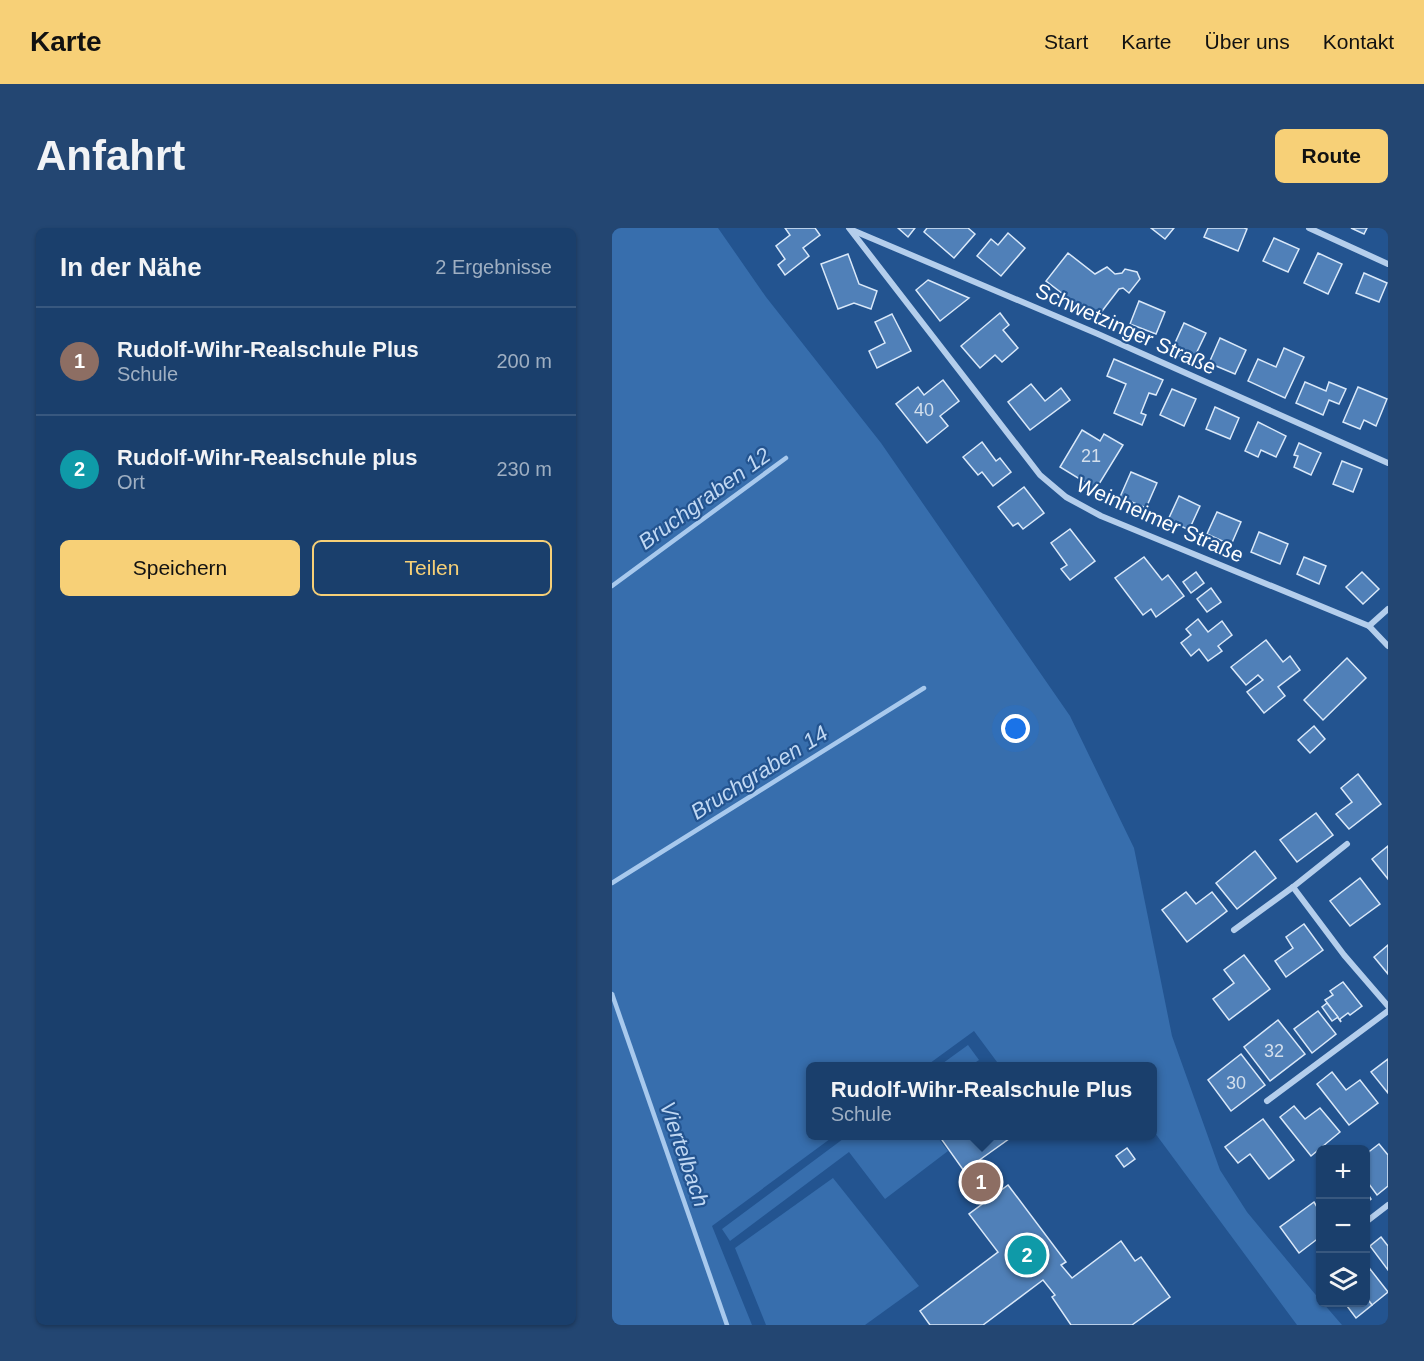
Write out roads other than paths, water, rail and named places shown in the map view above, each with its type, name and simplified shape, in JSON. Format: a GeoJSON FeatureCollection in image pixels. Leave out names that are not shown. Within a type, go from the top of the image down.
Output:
{"type":"FeatureCollection","features":[{"type":"Feature","properties":{"kind":"street","name":"Schwetzinger Straße"},"geometry":{"type":"LineString","coordinates":[[849,228],[1098,334],[1388,463]]}},
{"type":"Feature","properties":{"kind":"street","name":"Weinheimer Straße"},"geometry":{"type":"LineString","coordinates":[[849,228],[1040,475],[1066,497],[1101,516],[1369,626],[1388,646]]}},
{"type":"Feature","properties":{"kind":"street"},"geometry":{"type":"LineString","coordinates":[[1309,228],[1388,264]]}},
{"type":"Feature","properties":{"kind":"street"},"geometry":{"type":"LineString","coordinates":[[1369,626],[1388,609]]}},
{"type":"Feature","properties":{"kind":"street"},"geometry":{"type":"LineString","coordinates":[[1234,930],[1347,844]]}},
{"type":"Feature","properties":{"kind":"street"},"geometry":{"type":"LineString","coordinates":[[1293,887],[1344,955],[1388,1006]]}},
{"type":"Feature","properties":{"kind":"street"},"geometry":{"type":"LineString","coordinates":[[1267,1101],[1388,1011]]}},
{"type":"Feature","properties":{"kind":"street"},"geometry":{"type":"LineString","coordinates":[[1370,1218],[1388,1205]]}},
{"type":"Feature","properties":{"kind":"waterway","name":"Bruchgraben 12"},"geometry":{"type":"LineString","coordinates":[[612,586],[786,458]]}},
{"type":"Feature","properties":{"kind":"waterway","name":"Bruchgraben 14"},"geometry":{"type":"LineString","coordinates":[[612,883],[924,688]]}},
{"type":"Feature","properties":{"kind":"waterway","name":"Viertelbach"},"geometry":{"type":"LineString","coordinates":[[612,994],[727,1325]]}},
{"type":"Feature","properties":{"kind":"place","name":"Rudolf-Wihr-Realschule Plus"},"geometry":{"type":"Point","coordinates":[981,1182]}},
{"type":"Feature","properties":{"kind":"place","name":"Rudolf-Wihr-Realschule plus"},"geometry":{"type":"Point","coordinates":[1027,1255]}}]}
